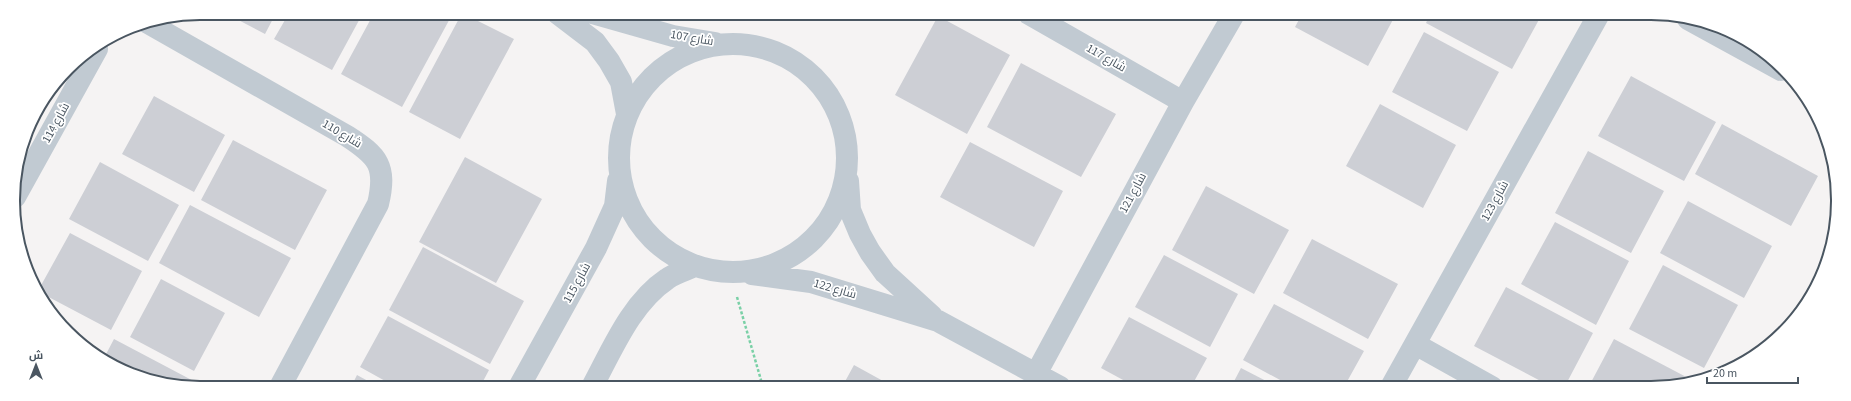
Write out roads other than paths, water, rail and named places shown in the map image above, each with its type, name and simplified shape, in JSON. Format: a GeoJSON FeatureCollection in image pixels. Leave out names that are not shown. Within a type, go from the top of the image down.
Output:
{"type":"FeatureCollection","features":[{"type":"Feature","properties":{"kind":"street"},"geometry":{"type":"LineString","coordinates":[[566,20],[595,42],[609,61],[621,82],[627,114]]}},
{"type":"Feature","properties":{"kind":"street","name":"شارع 107"},"geometry":{"type":"LineString","coordinates":[[617,20],[673,36],[722,44]]}},
{"type":"Feature","properties":{"kind":"street","name":"شارع 117"},"geometry":{"type":"LineString","coordinates":[[1040,20],[1183,102]]}},
{"type":"Feature","properties":{"kind":"street","name":"شارع 121"},"geometry":{"type":"LineString","coordinates":[[1036,374],[1183,102],[1231,20]]}},
{"type":"Feature","properties":{"kind":"street","name":"شارع 123"},"geometry":{"type":"LineString","coordinates":[[1394,381],[1596,20]]}},
{"type":"Feature","properties":{"kind":"street","name":"شارع 110"},"geometry":{"type":"LineString","coordinates":[[154,26],[366,148],[376,160],[382,176],[378,204],[283,381]]}},
{"type":"Feature","properties":{"kind":"street"},"geometry":{"type":"LineString","coordinates":[[1707,29],[1766,62]]}},
{"type":"Feature","properties":{"kind":"street"},"geometry":{"type":"LineString","coordinates":[[619,174],[619,143],[627,114],[649,79],[682,55],[722,44]]}},
{"type":"Feature","properties":{"kind":"street","name":"شارع 122"},"geometry":{"type":"LineString","coordinates":[[722,44],[764,47],[800,65],[829,94],[845,132],[850,210],[860,234],[870,252],[885,273],[938,321]]}},
{"type":"Feature","properties":{"kind":"street","name":"شارع 114"},"geometry":{"type":"LineString","coordinates":[[20,187],[93,56]]}},
{"type":"Feature","properties":{"kind":"street"},"geometry":{"type":"LineString","coordinates":[[730,272],[771,265],[808,245],[834,212],[847,172]]}},
{"type":"Feature","properties":{"kind":"street","name":"شارع 122"},"geometry":{"type":"LineString","coordinates":[[619,174],[628,204],[644,231],[668,252],[695,266],[712,270],[812,282],[938,321],[1049,381]]}},
{"type":"Feature","properties":{"kind":"street","name":"شارع 115"},"geometry":{"type":"LineString","coordinates":[[522,381],[596,248],[615,206],[619,174]]}},
{"type":"Feature","properties":{"kind":"street"},"geometry":{"type":"LineString","coordinates":[[595,381],[624,329],[650,294],[668,278],[695,266]]}},
{"type":"Feature","properties":{"kind":"street"},"geometry":{"type":"LineString","coordinates":[[1415,344],[1481,381]]}}]}
